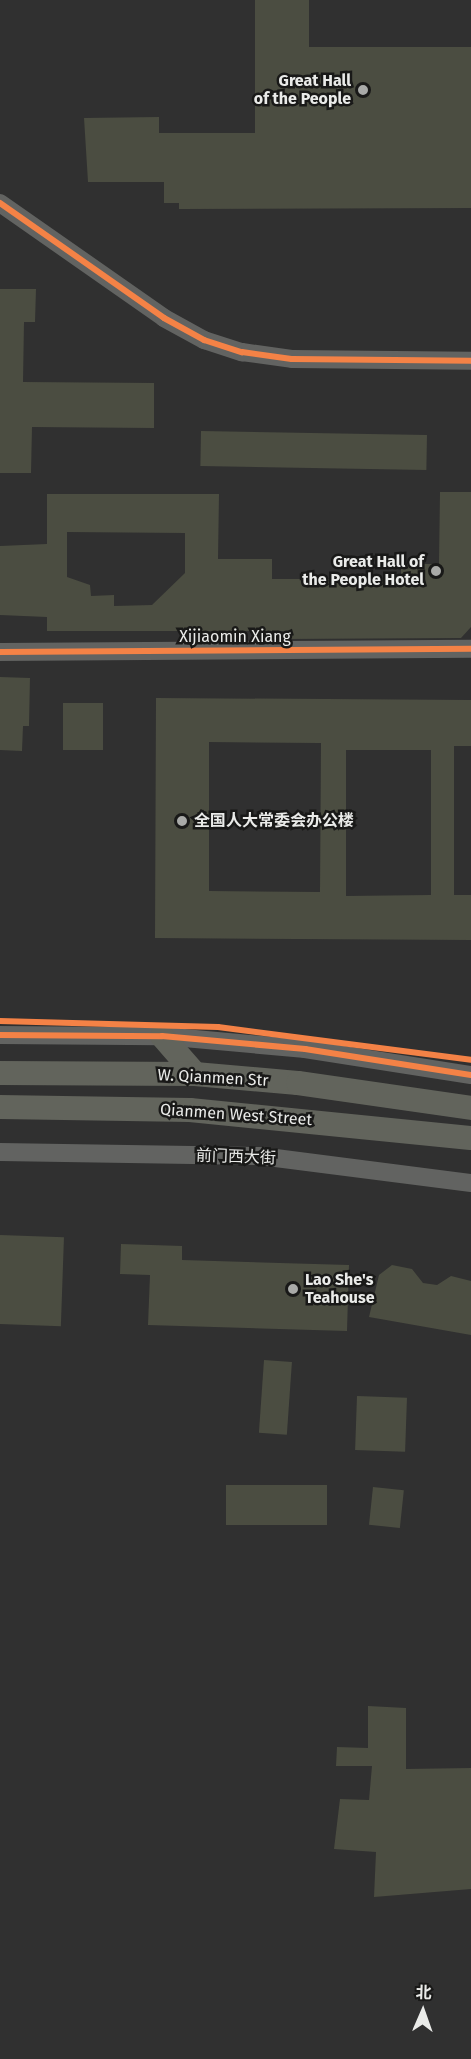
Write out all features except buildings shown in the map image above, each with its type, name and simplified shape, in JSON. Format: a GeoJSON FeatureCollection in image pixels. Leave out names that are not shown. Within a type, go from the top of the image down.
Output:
{"type":"FeatureCollection","features":[{"type":"Feature","properties":{"kind":"main road"},"geometry":{"type":"LineString","coordinates":[[162,1036],[195,1074],[298,1083],[471,1108]]}},
{"type":"Feature","properties":{"kind":"main road","name":"W. Qianmen Str"},"geometry":{"type":"LineString","coordinates":[[0,1073],[195,1074]]}},
{"type":"Feature","properties":{"kind":"main road","name":"Qianmen West Street"},"geometry":{"type":"LineString","coordinates":[[0,1107],[190,1110],[471,1138]]}},
{"type":"Feature","properties":{"kind":"street"},"geometry":{"type":"LineString","coordinates":[[0,203],[164,318],[204,340],[242,352],[292,359],[471,360]]}},
{"type":"Feature","properties":{"kind":"street","name":"Xijiaomin Xiang"},"geometry":{"type":"LineString","coordinates":[[0,652],[471,649]]}},
{"type":"Feature","properties":{"kind":"street"},"geometry":{"type":"LineString","coordinates":[[0,1035],[162,1036],[305,1049],[471,1074]]}},
{"type":"Feature","properties":{"kind":"street","name":"前门西大街"},"geometry":{"type":"LineString","coordinates":[[0,1152],[260,1156],[471,1183]]}},
{"type":"Feature","properties":{"kind":"cycle path"},"geometry":{"type":"LineString","coordinates":[[0,203],[164,318],[204,340],[242,352],[292,359],[471,361]]}},
{"type":"Feature","properties":{"kind":"cycle path"},"geometry":{"type":"LineString","coordinates":[[0,652],[471,649]]}},
{"type":"Feature","properties":{"kind":"cycle path"},"geometry":{"type":"LineString","coordinates":[[0,1021],[218,1027],[471,1060]]}},
{"type":"Feature","properties":{"kind":"cycle path"},"geometry":{"type":"LineString","coordinates":[[0,1035],[162,1036],[305,1049],[471,1075]]}},
{"type":"Feature","properties":{"kind":"place","name":"Great Hall of the People"},"geometry":{"type":"Point","coordinates":[363,90]}},
{"type":"Feature","properties":{"kind":"place","name":"Great Hall of the People Hotel"},"geometry":{"type":"Point","coordinates":[436,571]}},
{"type":"Feature","properties":{"kind":"place","name":"全国人大常委会办公楼"},"geometry":{"type":"Point","coordinates":[182,821]}},
{"type":"Feature","properties":{"kind":"place","name":"Lao She's Teahouse"},"geometry":{"type":"Point","coordinates":[293,1289]}}]}
